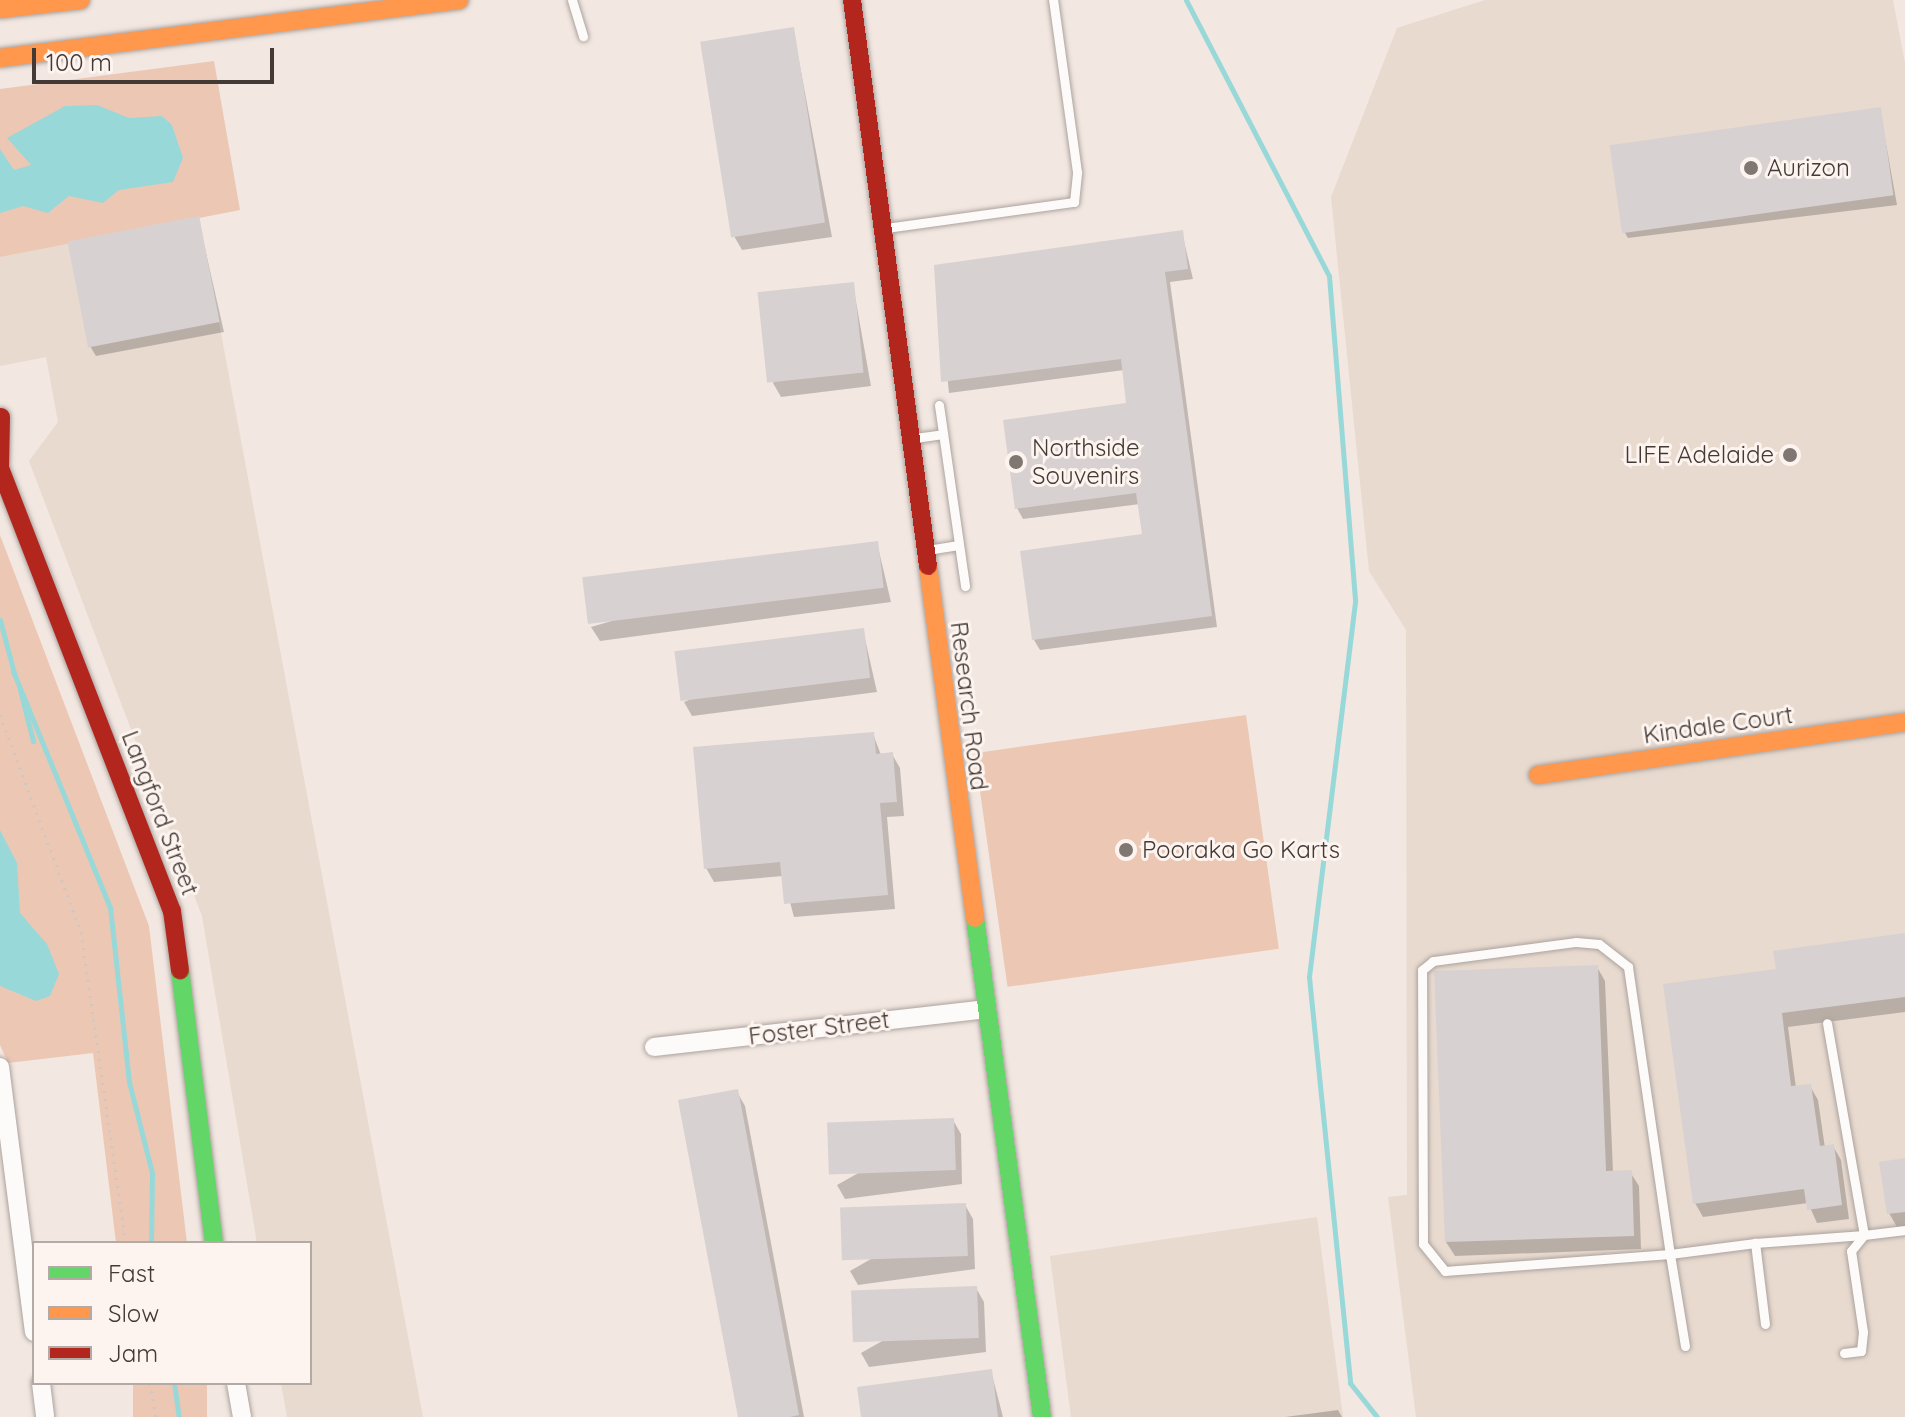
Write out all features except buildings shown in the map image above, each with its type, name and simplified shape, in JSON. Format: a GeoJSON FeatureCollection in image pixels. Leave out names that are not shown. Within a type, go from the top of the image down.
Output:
{"type":"FeatureCollection","features":[{"type":"Feature","properties":{"kind":"main road"},"geometry":{"type":"LineString","coordinates":[[0,9],[81,0]]}},
{"type":"Feature","properties":{"kind":"main road"},"geometry":{"type":"LineString","coordinates":[[0,58],[459,0]]}},
{"type":"Feature","properties":{"kind":"main road","name":"Research Road"},"geometry":{"type":"LineString","coordinates":[[852,0],[1042,1417]]}},
{"type":"Feature","properties":{"kind":"main road","name":"Langford Street"},"geometry":{"type":"LineString","coordinates":[[1,417],[0,468],[172,911],[214,1241]]}},
{"type":"Feature","properties":{"kind":"main road","name":"Kindale Court"},"geometry":{"type":"LineString","coordinates":[[1538,775],[1905,722]]}},
{"type":"Feature","properties":{"kind":"street","name":"Foster Street"},"geometry":{"type":"LineString","coordinates":[[654,1047],[985,1009]]}},
{"type":"Feature","properties":{"kind":"street"},"geometry":{"type":"LineString","coordinates":[[0,1067],[32,1317]]}},
{"type":"Feature","properties":{"kind":"street"},"geometry":{"type":"LineString","coordinates":[[0,1222],[19,1220]]}},
{"type":"Feature","properties":{"kind":"street"},"geometry":{"type":"LineString","coordinates":[[41,1385],[45,1417]]}},
{"type":"Feature","properties":{"kind":"street"},"geometry":{"type":"LineString","coordinates":[[236,1385],[242,1417]]}},
{"type":"Feature","properties":{"kind":"lane"},"geometry":{"type":"LineString","coordinates":[[572,0],[583,36]]}},
{"type":"Feature","properties":{"kind":"lane"},"geometry":{"type":"LineString","coordinates":[[883,229],[1074,202],[1079,191],[1053,0]]}},
{"type":"Feature","properties":{"kind":"lane"},"geometry":{"type":"LineString","coordinates":[[939,405],[965,586]]}},
{"type":"Feature","properties":{"kind":"lane"},"geometry":{"type":"LineString","coordinates":[[910,439],[943,434]]}},
{"type":"Feature","properties":{"kind":"lane"},"geometry":{"type":"LineString","coordinates":[[925,550],[959,545]]}},
{"type":"Feature","properties":{"kind":"lane"},"geometry":{"type":"LineString","coordinates":[[1685,1346],[1670,1254],[1628,967],[1599,944],[1576,942],[1433,961],[1422,970],[1423,1244],[1431,1259],[1458,1273],[1670,1254],[1755,1243],[1905,1230]]}},
{"type":"Feature","properties":{"kind":"lane"},"geometry":{"type":"LineString","coordinates":[[1827,1023],[1864,1235],[1851,1251],[1850,1275],[1861,1351],[1844,1353]]}},
{"type":"Feature","properties":{"kind":"lane"},"geometry":{"type":"LineString","coordinates":[[1755,1243],[1765,1324]]}},
{"type":"Feature","properties":{"kind":"path"},"geometry":{"type":"LineString","coordinates":[[0,715],[81,932],[126,1241]]}},
{"type":"Feature","properties":{"kind":"path"},"geometry":{"type":"LineString","coordinates":[[150,1385],[156,1417]]}},
{"type":"Feature","properties":{"kind":"shaded area"},"geometry":{"type":"Polygon","coordinates":[[[1485,0],[1893,0],[1905,63],[1905,1417],[1416,1417],[1388,1197],[1407,1195],[1406,630],[1369,571],[1331,197],[1397,28],[1485,0]]]}},
{"type":"Feature","properties":{"kind":"shaded area"},"geometry":{"type":"Polygon","coordinates":[[[214,61],[240,210],[0,257],[0,89],[214,61]]]}},
{"type":"Feature","properties":{"kind":"shaded area"},"geometry":{"type":"Polygon","coordinates":[[[199,215],[423,1417],[287,1417],[281,1385],[312,1385],[312,1241],[257,1241],[202,916],[29,461],[58,422],[46,357],[0,366],[0,257],[8,251],[199,215]]]}},
{"type":"Feature","properties":{"kind":"shaded area"},"geometry":{"type":"Polygon","coordinates":[[[0,535],[149,926],[187,1241],[116,1241],[93,1053],[8,1063],[0,1045],[0,535]]]}},
{"type":"Feature","properties":{"kind":"shaded area","name":"Pooraka Go Karts"},"geometry":{"type":"Polygon","coordinates":[[[1246,715],[1279,949],[1008,987],[975,753],[1246,715]]]}},
{"type":"Feature","properties":{"kind":"shaded area"},"geometry":{"type":"Polygon","coordinates":[[[1317,1217],[1343,1417],[1071,1417],[1050,1256],[1317,1217]]]}},
{"type":"Feature","properties":{"kind":"shaded area"},"geometry":{"type":"Polygon","coordinates":[[[133,1385],[207,1385],[207,1417],[133,1417],[133,1385]]]}},
{"type":"Feature","properties":{"kind":"water"},"geometry":{"type":"Polygon","coordinates":[[[97,105],[129,118],[162,116],[172,125],[183,158],[173,182],[119,190],[103,203],[69,196],[48,213],[23,206],[0,213],[0,149],[14,170],[31,165],[7,138],[65,106],[97,105]]]}},
{"type":"Feature","properties":{"kind":"water"},"geometry":{"type":"Polygon","coordinates":[[[0,830],[17,863],[20,913],[47,944],[59,974],[50,996],[36,1001],[0,986],[0,830]]]}},
{"type":"Feature","properties":{"kind":"waterway"},"geometry":{"type":"LineString","coordinates":[[1186,0],[1329,276],[1355,602],[1309,977],[1350,1383],[1377,1417]]}},
{"type":"Feature","properties":{"kind":"waterway"},"geometry":{"type":"LineString","coordinates":[[0,620],[14,673]]}},
{"type":"Feature","properties":{"kind":"waterway"},"geometry":{"type":"LineString","coordinates":[[13,671],[110,907],[129,1082],[152,1173],[151,1241]]}},
{"type":"Feature","properties":{"kind":"waterway"},"geometry":{"type":"LineString","coordinates":[[20,690],[33,741]]}},
{"type":"Feature","properties":{"kind":"waterway"},"geometry":{"type":"LineString","coordinates":[[174,1385],[179,1417]]}},
{"type":"Feature","properties":{"kind":"traffic: fast"},"geometry":{"type":"LineString","coordinates":[[975,918],[1042,1417]]}},
{"type":"Feature","properties":{"kind":"traffic: fast"},"geometry":{"type":"LineString","coordinates":[[180,970],[214,1241]]}},
{"type":"Feature","properties":{"kind":"traffic: slow"},"geometry":{"type":"LineString","coordinates":[[0,9],[81,0]]}},
{"type":"Feature","properties":{"kind":"traffic: slow"},"geometry":{"type":"LineString","coordinates":[[0,58],[459,0]]}},
{"type":"Feature","properties":{"kind":"traffic: slow"},"geometry":{"type":"LineString","coordinates":[[928,566],[975,918]]}},
{"type":"Feature","properties":{"kind":"traffic: slow"},"geometry":{"type":"LineString","coordinates":[[1538,775],[1905,722]]}},
{"type":"Feature","properties":{"kind":"traffic: jam"},"geometry":{"type":"LineString","coordinates":[[852,0],[928,566]]}},
{"type":"Feature","properties":{"kind":"traffic: jam"},"geometry":{"type":"LineString","coordinates":[[1,417],[0,468],[172,911],[180,970]]}},
{"type":"Feature","properties":{"kind":"place","name":"Aurizon"},"geometry":{"type":"Point","coordinates":[1751,168]}},
{"type":"Feature","properties":{"kind":"place","name":"LIFE Adelaide"},"geometry":{"type":"Point","coordinates":[1790,455]}},
{"type":"Feature","properties":{"kind":"place","name":"Northside Souvenirs"},"geometry":{"type":"Point","coordinates":[1016,462]}},
{"type":"Feature","properties":{"kind":"place","name":"Pooraka Go Karts"},"geometry":{"type":"Point","coordinates":[1126,850]}}]}
